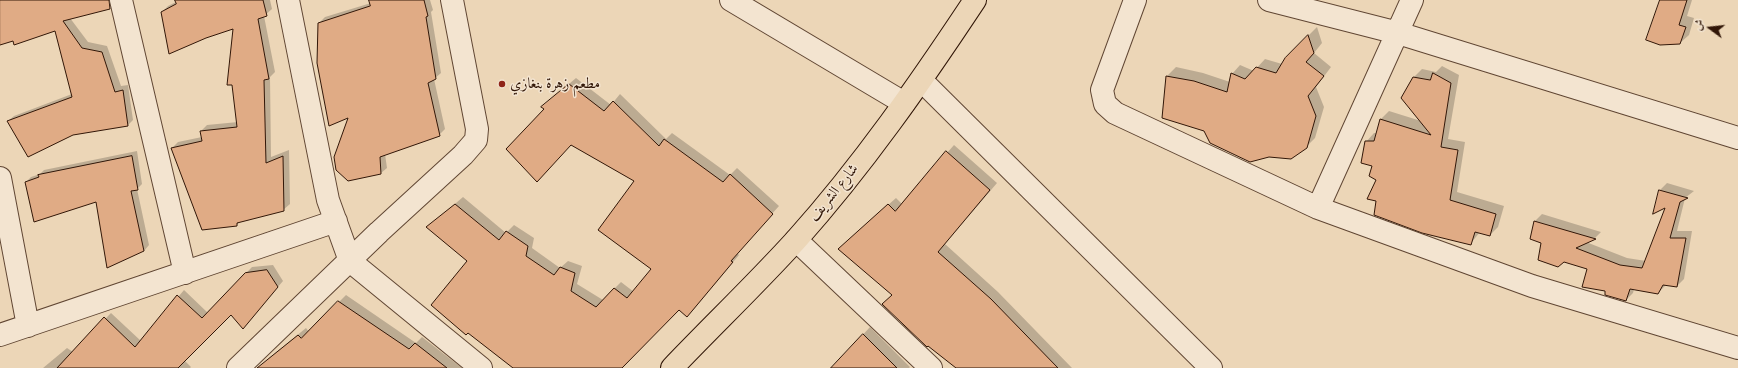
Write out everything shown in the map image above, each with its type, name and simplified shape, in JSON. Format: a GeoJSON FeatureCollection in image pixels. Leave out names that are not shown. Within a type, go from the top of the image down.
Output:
{"type":"FeatureCollection","features":[{"type":"Feature","properties":{"kind":"main road","name":"شارع الشريف"},"geometry":{"type":"LineString","coordinates":[[672,368],[796,240],[857,166],[922,81],[975,0]]}},
{"type":"Feature","properties":{"kind":"street"},"geometry":{"type":"LineString","coordinates":[[121,0],[186,273]]}},
{"type":"Feature","properties":{"kind":"street"},"geometry":{"type":"LineString","coordinates":[[288,0],[328,200],[350,261],[481,368]]}},
{"type":"Feature","properties":{"kind":"street"},"geometry":{"type":"LineString","coordinates":[[238,368],[463,155],[476,140],[477,129],[452,0]]}},
{"type":"Feature","properties":{"kind":"street"},"geometry":{"type":"LineString","coordinates":[[731,0],[904,103]]}},
{"type":"Feature","properties":{"kind":"street"},"geometry":{"type":"LineString","coordinates":[[1135,0],[1104,80],[1102,90],[1105,104],[1115,113],[1318,208],[1532,286],[1738,348]]}},
{"type":"Feature","properties":{"kind":"street"},"geometry":{"type":"LineString","coordinates":[[1269,0],[1398,33],[1738,138]]}},
{"type":"Feature","properties":{"kind":"street"},"geometry":{"type":"LineString","coordinates":[[1318,208],[1412,0]]}},
{"type":"Feature","properties":{"kind":"street"},"geometry":{"type":"LineString","coordinates":[[922,81],[1211,368]]}},
{"type":"Feature","properties":{"kind":"street"},"geometry":{"type":"LineString","coordinates":[[0,178],[28,326]]}},
{"type":"Feature","properties":{"kind":"street"},"geometry":{"type":"LineString","coordinates":[[0,335],[336,221]]}},
{"type":"Feature","properties":{"kind":"street"},"geometry":{"type":"LineString","coordinates":[[796,240],[931,368]]}},
{"type":"Feature","properties":{"kind":"building"},"geometry":{"type":"Polygon","coordinates":[[[0,0],[109,0],[110,9],[63,21],[82,48],[102,52],[115,92],[123,90],[128,126],[73,135],[28,157],[7,121],[72,97],[55,31],[14,45],[13,41],[0,45],[0,0]]]}},
{"type":"Feature","properties":{"kind":"building"},"geometry":{"type":"Polygon","coordinates":[[[175,0],[263,0],[267,16],[258,19],[269,79],[264,80],[266,163],[283,156],[284,211],[237,223],[237,226],[202,230],[171,148],[202,141],[200,131],[237,127],[232,85],[227,85],[233,29],[206,38],[169,54],[161,12],[176,4],[175,0]]]}},
{"type":"Feature","properties":{"kind":"building"},"geometry":{"type":"Polygon","coordinates":[[[369,0],[424,0],[428,16],[426,17],[436,79],[428,83],[440,136],[380,157],[381,174],[348,181],[336,170],[334,157],[348,118],[329,126],[317,63],[318,23],[370,6],[369,0]]]}},
{"type":"Feature","properties":{"kind":"building"},"geometry":{"type":"Polygon","coordinates":[[[1660,0],[1687,0],[1679,25],[1686,27],[1680,44],[1660,45],[1646,40],[1660,0]]]}},
{"type":"Feature","properties":{"kind":"building"},"geometry":{"type":"Polygon","coordinates":[[[1308,35],[1314,53],[1306,62],[1324,76],[1308,96],[1316,116],[1307,148],[1291,159],[1269,157],[1250,162],[1210,143],[1204,131],[1162,118],[1166,76],[1194,81],[1227,92],[1231,73],[1245,79],[1256,67],[1276,73],[1285,58],[1308,35]]]}},
{"type":"Feature","properties":{"kind":"building"},"geometry":{"type":"Polygon","coordinates":[[[1433,73],[1451,83],[1441,147],[1458,150],[1450,200],[1496,214],[1490,236],[1475,232],[1471,245],[1422,233],[1374,215],[1376,201],[1367,199],[1376,180],[1369,176],[1372,166],[1361,163],[1365,141],[1374,141],[1380,119],[1431,135],[1401,98],[1413,77],[1430,80],[1433,73]]]}},
{"type":"Feature","properties":{"kind":"building"},"geometry":{"type":"Polygon","coordinates":[[[569,84],[604,111],[613,101],[659,146],[664,139],[723,182],[730,174],[773,214],[731,261],[733,262],[687,317],[679,310],[622,368],[513,368],[468,333],[466,335],[431,305],[467,261],[426,227],[455,204],[499,240],[506,231],[528,246],[526,256],[554,275],[560,267],[575,273],[571,291],[596,307],[614,288],[627,298],[651,269],[598,230],[634,181],[571,145],[537,182],[506,149],[544,109],[541,107],[569,84]]]}},
{"type":"Feature","properties":{"kind":"building"},"geometry":{"type":"Polygon","coordinates":[[[946,151],[990,190],[938,252],[991,299],[1058,368],[956,368],[928,346],[927,347],[882,304],[892,295],[838,249],[888,204],[895,211],[946,151]]]}},
{"type":"Feature","properties":{"kind":"building"},"geometry":{"type":"Polygon","coordinates":[[[132,156],[138,190],[131,191],[144,251],[107,268],[96,202],[34,222],[25,182],[39,177],[38,175],[132,156]]]}},
{"type":"Feature","properties":{"kind":"building"},"geometry":{"type":"Polygon","coordinates":[[[1659,190],[1688,198],[1680,202],[1670,238],[1686,238],[1677,287],[1663,285],[1658,294],[1630,289],[1626,301],[1605,295],[1605,291],[1582,287],[1587,269],[1564,262],[1558,267],[1538,260],[1541,243],[1530,239],[1534,221],[1596,239],[1576,248],[1620,265],[1642,268],[1665,208],[1653,214],[1659,190]]]}},
{"type":"Feature","properties":{"kind":"building"},"geometry":{"type":"Polygon","coordinates":[[[267,270],[278,287],[243,329],[231,315],[178,368],[57,368],[104,317],[135,347],[177,295],[202,318],[245,273],[267,270]]]}},
{"type":"Feature","properties":{"kind":"building"},"geometry":{"type":"Polygon","coordinates":[[[338,301],[409,349],[415,343],[447,368],[257,368],[298,335],[301,338],[338,301]]]}},
{"type":"Feature","properties":{"kind":"building"},"geometry":{"type":"Polygon","coordinates":[[[863,334],[897,368],[831,368],[863,334]]]}},
{"type":"Feature","properties":{"kind":"place","name":"مطعم زهرة بنغازي"},"geometry":{"type":"Point","coordinates":[502,84]}}]}
